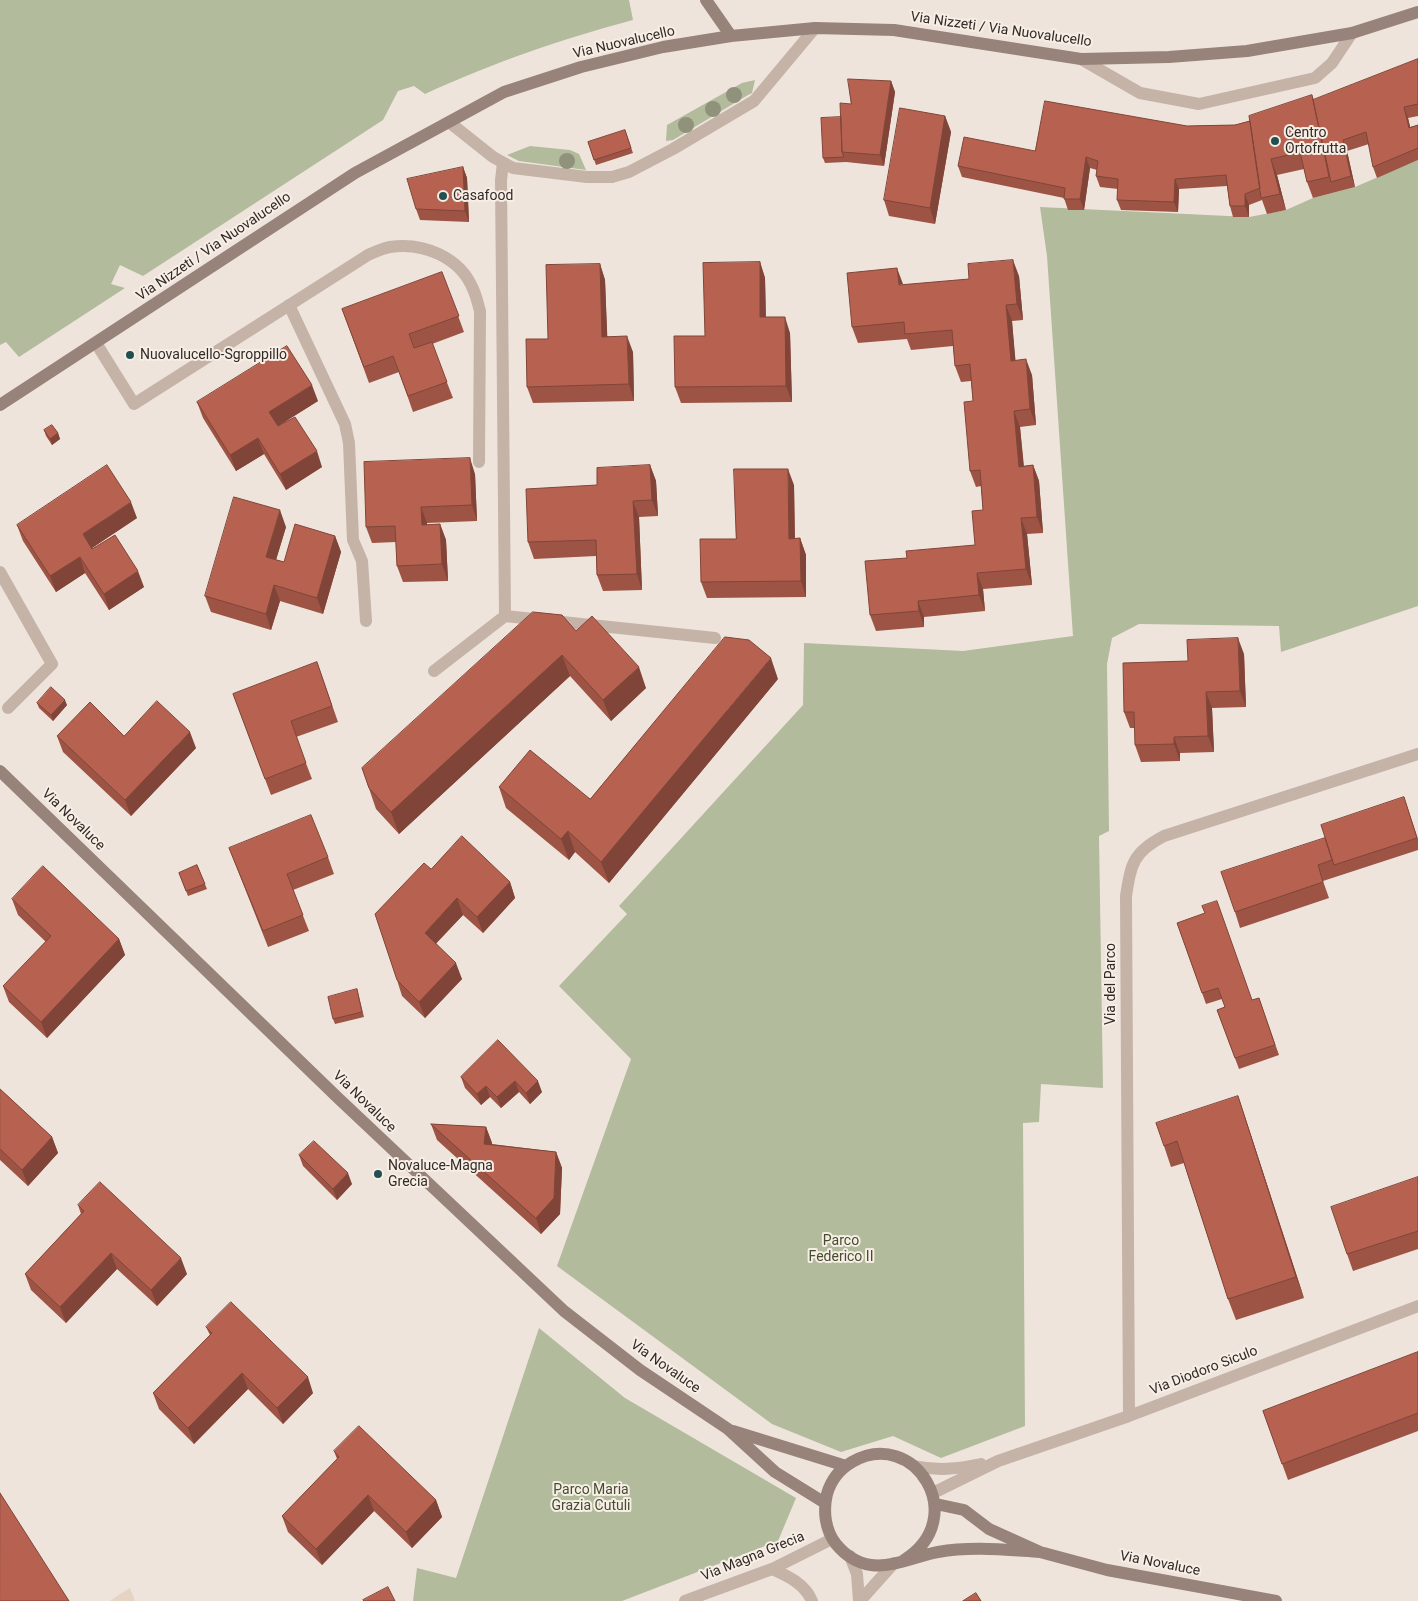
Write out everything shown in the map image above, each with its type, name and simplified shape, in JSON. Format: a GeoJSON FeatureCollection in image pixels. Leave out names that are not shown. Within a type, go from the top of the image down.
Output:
{"type":"FeatureCollection","features":[{"type":"Feature","properties":{"kind":"main road"},"geometry":{"type":"LineString","coordinates":[[706,0],[731,36]]}},
{"type":"Feature","properties":{"kind":"main road","name":"Via Nizzeti / Via Nuovalucello"},"geometry":{"type":"LineString","coordinates":[[816,28],[894,30],[1081,59],[1169,57],[1247,51],[1352,33],[1418,12]]}},
{"type":"Feature","properties":{"kind":"main road","name":"Via Nuovalucello"},"geometry":{"type":"LineString","coordinates":[[449,122],[504,92],[581,67],[663,47],[731,36],[816,28]]}},
{"type":"Feature","properties":{"kind":"main road","name":"Via Nizzeti / Via Nuovalucello"},"geometry":{"type":"LineString","coordinates":[[0,405],[355,172],[449,122]]}},
{"type":"Feature","properties":{"kind":"main road","name":"Via Novaluce"},"geometry":{"type":"LineString","coordinates":[[0,771],[337,1097],[564,1311],[640,1370],[728,1429]]}},
{"type":"Feature","properties":{"kind":"main road"},"geometry":{"type":"LineString","coordinates":[[728,1429],[846,1466]]}},
{"type":"Feature","properties":{"kind":"main road"},"geometry":{"type":"LineString","coordinates":[[728,1429],[775,1472],[825,1503]]}},
{"type":"Feature","properties":{"kind":"main road"},"geometry":{"type":"LineString","coordinates":[[899,1562],[924,1544],[935,1519],[934,1498],[921,1473],[914,1466],[887,1455],[858,1458],[835,1476],[828,1489],[825,1503],[824,1516],[832,1539],[850,1556],[872,1565],[899,1562],[937,1552],[974,1548],[1040,1552]]}},
{"type":"Feature","properties":{"kind":"main road"},"geometry":{"type":"LineString","coordinates":[[934,1498],[964,1510],[989,1530],[1040,1552]]}},
{"type":"Feature","properties":{"kind":"main road","name":"Via Novaluce"},"geometry":{"type":"LineString","coordinates":[[1040,1552],[1107,1570],[1276,1601]]}},
{"type":"Feature","properties":{"kind":"street"},"geometry":{"type":"LineString","coordinates":[[449,122],[513,168],[587,177],[612,177],[630,172],[673,150],[754,101],[816,28]]}},
{"type":"Feature","properties":{"kind":"street"},"geometry":{"type":"LineString","coordinates":[[1081,59],[1140,93],[1199,104],[1314,78],[1332,63],[1352,33]]}},
{"type":"Feature","properties":{"kind":"street"},"geometry":{"type":"LineString","coordinates":[[503,162],[501,180],[505,616]]}},
{"type":"Feature","properties":{"kind":"street"},"geometry":{"type":"LineString","coordinates":[[96,343],[134,404],[368,255],[390,247],[414,247],[444,255],[458,267],[473,288],[480,311],[479,462]]}},
{"type":"Feature","properties":{"kind":"street"},"geometry":{"type":"LineString","coordinates":[[289,305],[345,424],[349,443],[353,540],[362,561],[366,621]]}},
{"type":"Feature","properties":{"kind":"street"},"geometry":{"type":"LineString","coordinates":[[0,572],[52,664],[8,708]]}},
{"type":"Feature","properties":{"kind":"street"},"geometry":{"type":"LineString","coordinates":[[434,671],[505,616],[715,638]]}},
{"type":"Feature","properties":{"kind":"street","name":"Via del Parco"},"geometry":{"type":"LineString","coordinates":[[1129,1416],[1126,896],[1130,868],[1145,846],[1164,836],[1418,754]]}},
{"type":"Feature","properties":{"kind":"street","name":"Via Diodoro Siculo"},"geometry":{"type":"LineString","coordinates":[[998,1461],[1129,1416],[1418,1306]]}},
{"type":"Feature","properties":{"kind":"street"},"geometry":{"type":"LineString","coordinates":[[914,1466],[933,1470],[950,1470],[998,1461]]}},
{"type":"Feature","properties":{"kind":"street"},"geometry":{"type":"LineString","coordinates":[[934,1498],[998,1461]]}},
{"type":"Feature","properties":{"kind":"street","name":"Via Magna Grecia"},"geometry":{"type":"LineString","coordinates":[[685,1601],[772,1569],[832,1539]]}},
{"type":"Feature","properties":{"kind":"street"},"geometry":{"type":"LineString","coordinates":[[850,1556],[857,1574],[859,1601]]}},
{"type":"Feature","properties":{"kind":"street"},"geometry":{"type":"LineString","coordinates":[[859,1601],[899,1562]]}},
{"type":"Feature","properties":{"kind":"street"},"geometry":{"type":"LineString","coordinates":[[772,1569],[792,1578],[808,1593],[812,1601]]}},
{"type":"Feature","properties":{"kind":"green space"},"geometry":{"type":"Polygon","coordinates":[[[0,0],[629,0],[633,20],[528,52],[425,94],[414,86],[398,91],[383,120],[143,276],[120,265],[111,284],[125,288],[19,357],[6,342],[0,345],[0,0]]]}},
{"type":"Feature","properties":{"kind":"green space"},"geometry":{"type":"Polygon","coordinates":[[[755,80],[752,93],[673,140],[666,141],[667,125],[742,83],[755,80]]]}},
{"type":"Feature","properties":{"kind":"green space"},"geometry":{"type":"Polygon","coordinates":[[[530,146],[570,150],[579,154],[586,170],[519,161],[507,155],[530,146]]]}},
{"type":"Feature","properties":{"kind":"green space","name":"Parco Federico II"},"geometry":{"type":"Polygon","coordinates":[[[1418,160],[1418,606],[1281,652],[1279,626],[1139,624],[1112,638],[1107,664],[1109,831],[1099,836],[1103,1088],[1041,1084],[1039,1122],[1023,1123],[1025,1426],[941,1458],[893,1436],[841,1452],[772,1424],[557,1266],[631,1059],[559,986],[627,914],[619,906],[803,705],[804,643],[963,651],[1073,636],[1047,256],[1040,207],[1249,217],[1286,210],[1313,198],[1355,187],[1418,160]]]}},
{"type":"Feature","properties":{"kind":"green space","name":"Parco Maria Grazia Cutuli"},"geometry":{"type":"Polygon","coordinates":[[[539,1328],[625,1398],[796,1498],[778,1541],[622,1601],[413,1601],[417,1568],[456,1578],[539,1328]]]}},
{"type":"Feature","properties":{"kind":"shaded area"},"geometry":{"type":"Polygon","coordinates":[[[130,1588],[135,1601],[110,1601],[120,1594],[130,1588]]]}},
{"type":"Feature","properties":{"kind":"building"},"geometry":{"type":"Polygon","coordinates":[[[1418,59],[1418,104],[1404,107],[1409,128],[1418,125],[1418,148],[1373,167],[1366,132],[1343,140],[1351,176],[1331,182],[1313,100],[1418,59]]]}},
{"type":"Feature","properties":{"kind":"building"},"geometry":{"type":"Polygon","coordinates":[[[848,79],[891,81],[880,155],[842,152],[840,103],[851,104],[848,79]]]}},
{"type":"Feature","properties":{"kind":"building"},"geometry":{"type":"Polygon","coordinates":[[[1312,95],[1329,177],[1307,182],[1300,152],[1271,159],[1280,194],[1261,198],[1249,116],[1312,95]]]}},
{"type":"Feature","properties":{"kind":"building"},"geometry":{"type":"Polygon","coordinates":[[[1045,101],[1187,126],[1235,125],[1250,121],[1260,188],[1245,194],[1245,206],[1230,206],[1226,175],[1175,179],[1174,202],[1117,200],[1118,179],[1096,176],[1098,161],[1086,157],[1080,199],[1064,199],[1065,188],[958,166],[964,137],[1035,151],[1045,101]]]}},
{"type":"Feature","properties":{"kind":"building"},"geometry":{"type":"Polygon","coordinates":[[[900,108],[945,116],[930,208],[884,200],[900,108]]]}},
{"type":"Feature","properties":{"kind":"building"},"geometry":{"type":"Polygon","coordinates":[[[841,117],[842,152],[844,157],[823,158],[821,118],[841,117]]]}},
{"type":"Feature","properties":{"kind":"building"},"geometry":{"type":"Polygon","coordinates":[[[625,130],[631,148],[594,160],[588,142],[625,130]]]}},
{"type":"Feature","properties":{"kind":"building"},"geometry":{"type":"Polygon","coordinates":[[[463,167],[465,211],[416,209],[407,179],[463,167]]]}},
{"type":"Feature","properties":{"kind":"building"},"geometry":{"type":"Polygon","coordinates":[[[1013,260],[1017,304],[1006,305],[1011,361],[1026,359],[1030,409],[1014,411],[1019,467],[1033,465],[1037,517],[1021,518],[1026,569],[977,573],[979,595],[918,601],[919,611],[870,615],[865,561],[907,558],[906,551],[975,545],[972,511],[983,510],[980,470],[970,471],[964,402],[973,401],[970,364],[955,366],[952,330],[905,334],[904,322],[852,327],[847,273],[897,268],[899,285],[969,279],[968,264],[1013,260]]]}},
{"type":"Feature","properties":{"kind":"building"},"geometry":{"type":"Polygon","coordinates":[[[760,262],[760,317],[785,317],[786,386],[675,387],[674,336],[705,336],[703,263],[760,262]]]}},
{"type":"Feature","properties":{"kind":"building"},"geometry":{"type":"Polygon","coordinates":[[[600,264],[602,337],[627,336],[629,384],[527,387],[526,339],[548,339],[546,265],[600,264]]]}},
{"type":"Feature","properties":{"kind":"building"},"geometry":{"type":"Polygon","coordinates":[[[442,272],[459,316],[409,334],[414,348],[432,342],[447,382],[408,396],[393,356],[364,367],[342,309],[442,272]]]}},
{"type":"Feature","properties":{"kind":"building"},"geometry":{"type":"Polygon","coordinates":[[[287,346],[312,385],[269,412],[278,426],[295,417],[317,451],[280,474],[258,438],[230,455],[197,402],[287,346]]]}},
{"type":"Feature","properties":{"kind":"building"},"geometry":{"type":"Polygon","coordinates":[[[52,425],[58,433],[50,439],[44,430],[52,425]]]}},
{"type":"Feature","properties":{"kind":"building"},"geometry":{"type":"Polygon","coordinates":[[[470,458],[472,505],[421,507],[422,525],[440,524],[442,564],[397,566],[395,526],[366,527],[364,462],[470,458]]]}},
{"type":"Feature","properties":{"kind":"building"},"geometry":{"type":"Polygon","coordinates":[[[107,465],[131,502],[83,534],[92,549],[115,535],[138,571],[104,594],[80,557],[50,576],[17,525],[107,465]]]}},
{"type":"Feature","properties":{"kind":"building"},"geometry":{"type":"Polygon","coordinates":[[[650,465],[652,500],[633,501],[637,574],[597,575],[596,540],[528,542],[526,489],[597,485],[597,468],[650,465]]]}},
{"type":"Feature","properties":{"kind":"building"},"geometry":{"type":"Polygon","coordinates":[[[734,469],[788,469],[789,539],[800,538],[801,581],[701,582],[700,539],[736,539],[734,469]]]}},
{"type":"Feature","properties":{"kind":"building"},"geometry":{"type":"Polygon","coordinates":[[[234,497],[280,510],[266,557],[284,562],[295,524],[335,536],[317,598],[274,585],[266,614],[205,596],[234,497]]]}},
{"type":"Feature","properties":{"kind":"building"},"geometry":{"type":"Polygon","coordinates":[[[533,612],[562,615],[576,631],[592,616],[639,667],[603,700],[562,655],[391,812],[369,788],[362,768],[533,612]]]}},
{"type":"Feature","properties":{"kind":"building"},"geometry":{"type":"Polygon","coordinates":[[[725,637],[749,640],[771,658],[601,862],[568,831],[561,839],[499,787],[530,750],[590,799],[725,637]]]}},
{"type":"Feature","properties":{"kind":"building"},"geometry":{"type":"Polygon","coordinates":[[[1238,638],[1240,691],[1206,692],[1208,736],[1174,737],[1174,744],[1135,745],[1134,712],[1124,712],[1123,663],[1188,661],[1187,640],[1238,638]]]}},
{"type":"Feature","properties":{"kind":"building"},"geometry":{"type":"Polygon","coordinates":[[[317,662],[332,706],[291,721],[306,763],[265,779],[233,694],[317,662]]]}},
{"type":"Feature","properties":{"kind":"building"},"geometry":{"type":"Polygon","coordinates":[[[51,687],[65,700],[51,715],[37,703],[51,687]]]}},
{"type":"Feature","properties":{"kind":"building"},"geometry":{"type":"Polygon","coordinates":[[[157,701],[190,732],[125,800],[57,736],[90,702],[124,736],[157,701]]]}},
{"type":"Feature","properties":{"kind":"building"},"geometry":{"type":"Polygon","coordinates":[[[1404,797],[1417,838],[1334,865],[1321,825],[1404,797]]]}},
{"type":"Feature","properties":{"kind":"building"},"geometry":{"type":"Polygon","coordinates":[[[311,815],[328,857],[287,874],[303,915],[263,931],[229,848],[311,815]]]}},
{"type":"Feature","properties":{"kind":"building"},"geometry":{"type":"Polygon","coordinates":[[[462,836],[510,882],[477,917],[457,898],[425,933],[456,963],[419,1002],[397,980],[375,914],[424,863],[431,869],[462,836]]]}},
{"type":"Feature","properties":{"kind":"building"},"geometry":{"type":"Polygon","coordinates":[[[1325,838],[1332,860],[1318,865],[1323,882],[1235,912],[1221,872],[1325,838]]]}},
{"type":"Feature","properties":{"kind":"building"},"geometry":{"type":"Polygon","coordinates":[[[197,865],[205,884],[186,891],[179,873],[197,865]]]}},
{"type":"Feature","properties":{"kind":"building"},"geometry":{"type":"Polygon","coordinates":[[[43,866],[119,939],[41,1022],[3,986],[51,936],[12,899],[43,866]]]}},
{"type":"Feature","properties":{"kind":"building"},"geometry":{"type":"Polygon","coordinates":[[[1217,901],[1252,1000],[1259,998],[1275,1045],[1235,1058],[1217,1010],[1225,1007],[1218,988],[1202,993],[1177,923],[1205,913],[1202,906],[1217,901]]]}},
{"type":"Feature","properties":{"kind":"building"},"geometry":{"type":"Polygon","coordinates":[[[357,989],[362,1012],[333,1019],[328,997],[357,989]]]}},
{"type":"Feature","properties":{"kind":"building"},"geometry":{"type":"Polygon","coordinates":[[[498,1040],[538,1081],[526,1093],[515,1081],[497,1097],[486,1086],[477,1094],[461,1077],[498,1040]]]}},
{"type":"Feature","properties":{"kind":"building"},"geometry":{"type":"Polygon","coordinates":[[[0,1089],[52,1137],[22,1170],[0,1149],[0,1089]]]}},
{"type":"Feature","properties":{"kind":"building"},"geometry":{"type":"Polygon","coordinates":[[[1238,1096],[1296,1277],[1228,1299],[1177,1141],[1164,1146],[1156,1123],[1238,1096]]]}},
{"type":"Feature","properties":{"kind":"building"},"geometry":{"type":"Polygon","coordinates":[[[431,1124],[486,1127],[484,1144],[556,1152],[554,1198],[536,1218],[431,1124]]]}},
{"type":"Feature","properties":{"kind":"building"},"geometry":{"type":"Polygon","coordinates":[[[314,1141],[348,1173],[333,1189],[299,1155],[314,1141]]]}},
{"type":"Feature","properties":{"kind":"building"},"geometry":{"type":"Polygon","coordinates":[[[1418,1177],[1418,1231],[1347,1254],[1331,1207],[1418,1177]]]}},
{"type":"Feature","properties":{"kind":"building"},"geometry":{"type":"Polygon","coordinates":[[[100,1182],[181,1258],[151,1290],[111,1253],[60,1307],[25,1274],[84,1211],[78,1205],[100,1182]]]}},
{"type":"Feature","properties":{"kind":"building"},"geometry":{"type":"Polygon","coordinates":[[[231,1302],[308,1377],[277,1408],[242,1373],[188,1428],[153,1393],[212,1333],[206,1327],[231,1302]]]}},
{"type":"Feature","properties":{"kind":"building"},"geometry":{"type":"Polygon","coordinates":[[[1418,1352],[1418,1413],[1282,1464],[1263,1411],[1418,1352]]]}},
{"type":"Feature","properties":{"kind":"building"},"geometry":{"type":"Polygon","coordinates":[[[359,1426],[436,1500],[406,1532],[368,1495],[316,1549],[282,1516],[339,1457],[334,1451],[359,1426]]]}},
{"type":"Feature","properties":{"kind":"building"},"geometry":{"type":"Polygon","coordinates":[[[0,1493],[69,1601],[0,1601],[0,1493]]]}},
{"type":"Feature","properties":{"kind":"building"},"geometry":{"type":"Polygon","coordinates":[[[388,1587],[395,1601],[363,1600],[388,1587]]]}},
{"type":"Feature","properties":{"kind":"building"},"geometry":{"type":"Polygon","coordinates":[[[976,1593],[981,1601],[963,1601],[976,1593]]]}},
{"type":"Feature","properties":{"kind":"place","name":"Centro Ortofrutta"},"geometry":{"type":"Point","coordinates":[1275,141]}},
{"type":"Feature","properties":{"kind":"place","name":"Casafood"},"geometry":{"type":"Point","coordinates":[443,196]}},
{"type":"Feature","properties":{"kind":"place","name":"Nuovalucello-Sgroppillo"},"geometry":{"type":"Point","coordinates":[130,355]}},
{"type":"Feature","properties":{"kind":"place","name":"Novaluce-Magna Grecia"},"geometry":{"type":"Point","coordinates":[378,1174]}}]}
